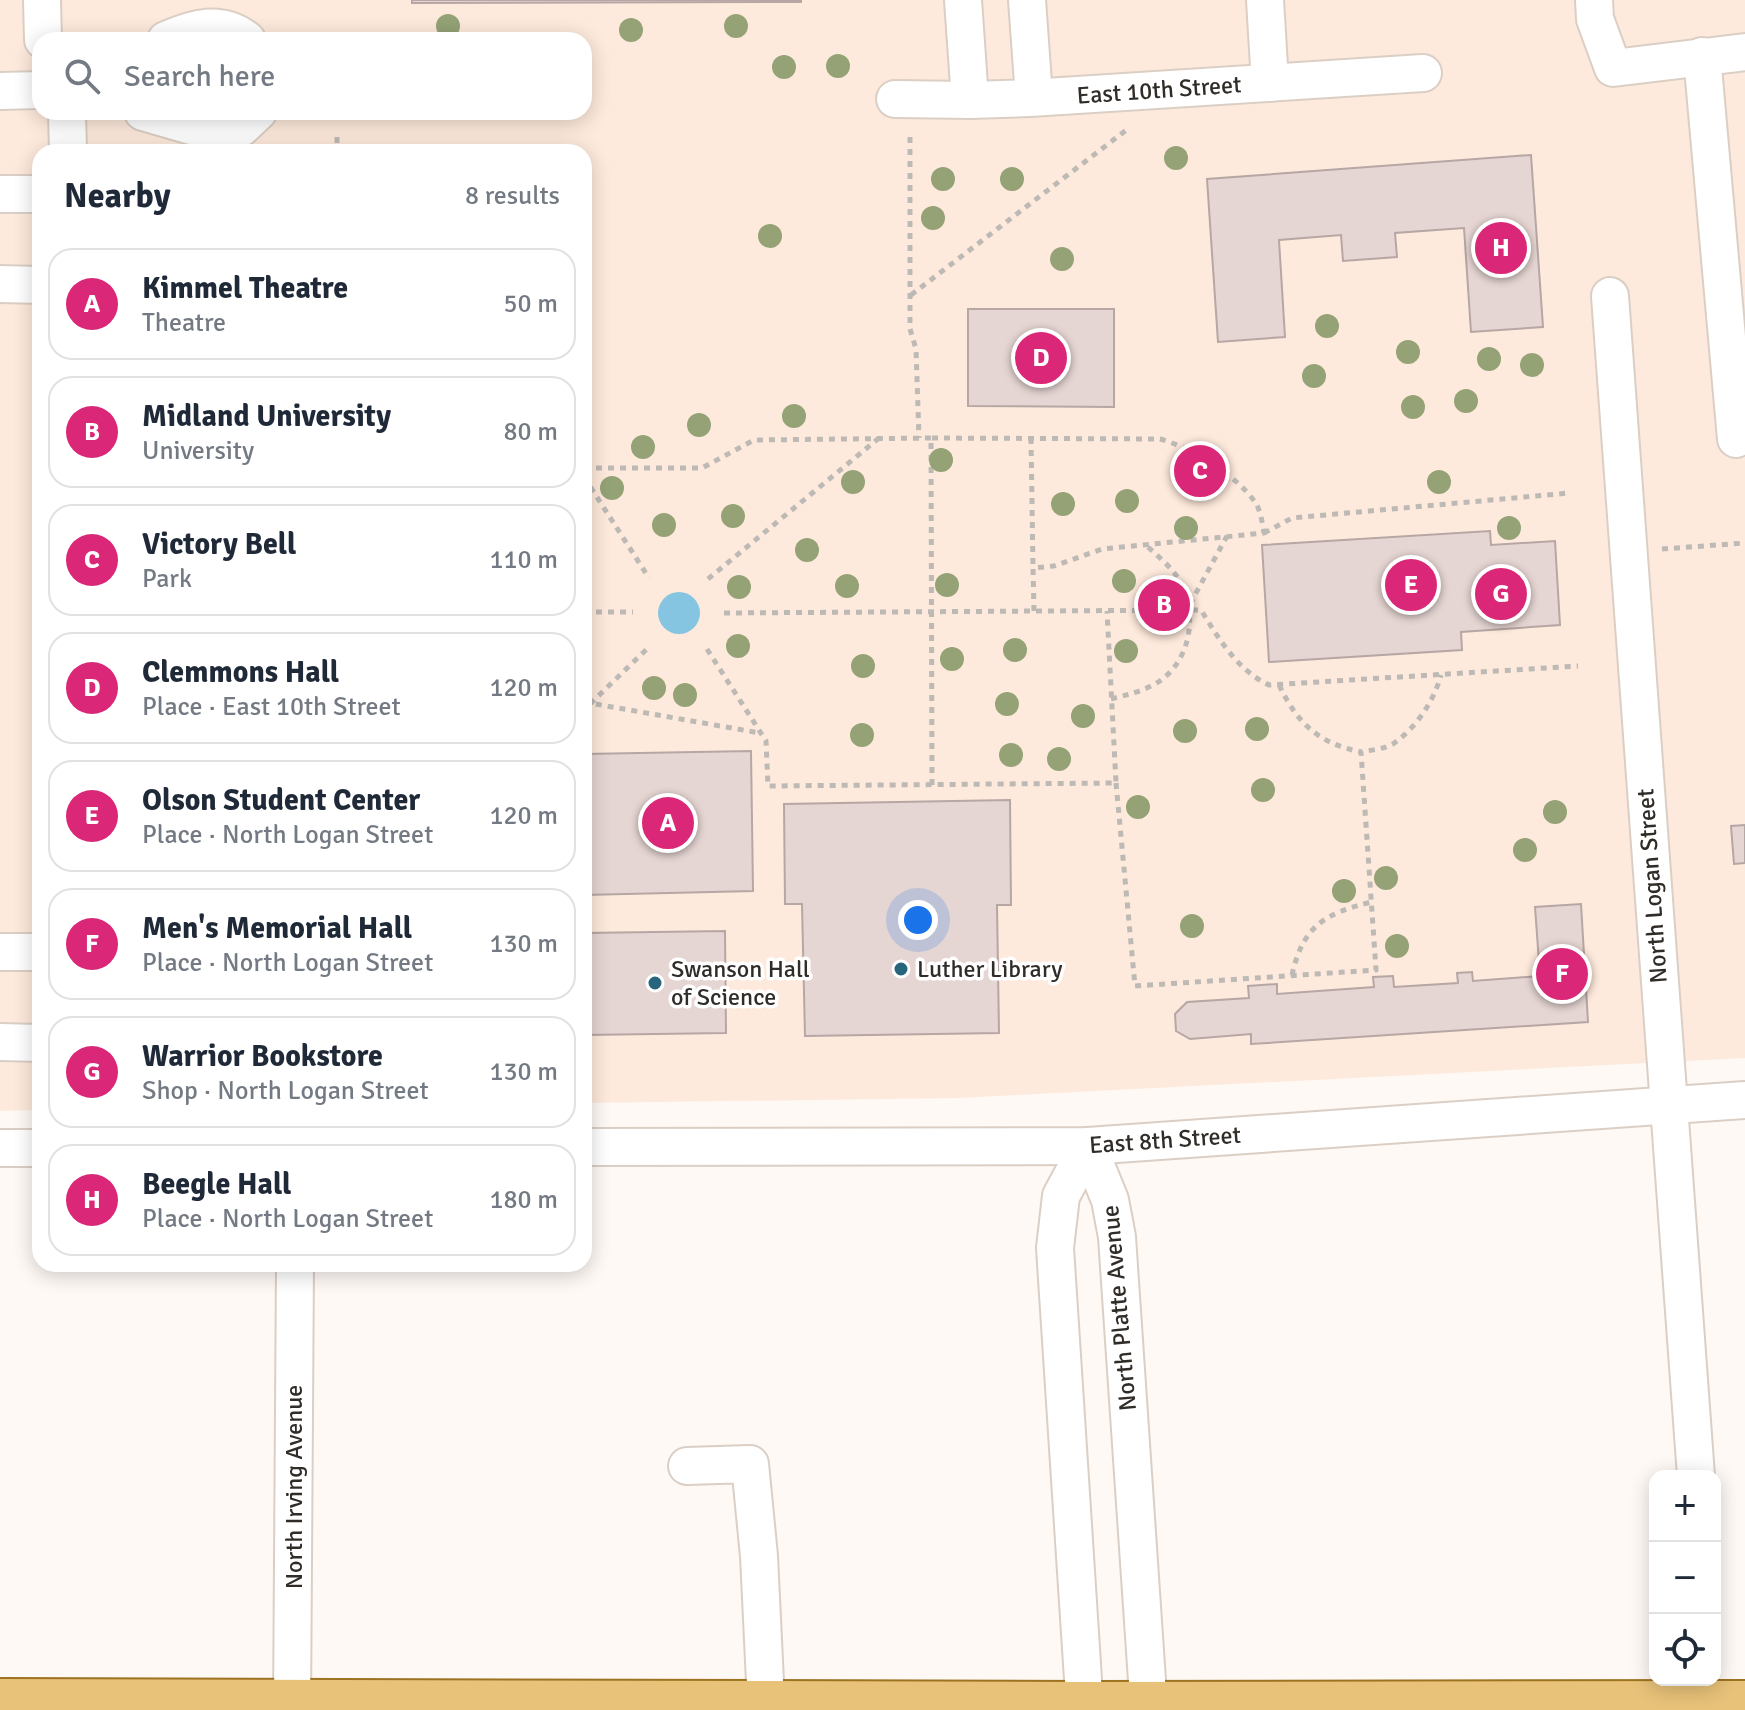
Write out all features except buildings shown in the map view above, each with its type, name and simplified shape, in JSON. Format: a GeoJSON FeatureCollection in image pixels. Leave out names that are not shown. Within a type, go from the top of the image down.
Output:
{"type":"FeatureCollection","features":[{"type":"Feature","properties":{"kind":"main road"},"geometry":{"type":"LineString","coordinates":[[0,1701],[292,1706],[766,1703],[1432,1707],[1721,1699]]}},
{"type":"Feature","properties":{"kind":"street"},"geometry":{"type":"LineString","coordinates":[[42,0],[43,32]]}},
{"type":"Feature","properties":{"kind":"street"},"geometry":{"type":"LineString","coordinates":[[963,0],[970,100]]}},
{"type":"Feature","properties":{"kind":"street"},"geometry":{"type":"LineString","coordinates":[[1027,0],[1034,97]]}},
{"type":"Feature","properties":{"kind":"street"},"geometry":{"type":"LineString","coordinates":[[1265,0],[1270,83]]}},
{"type":"Feature","properties":{"kind":"street"},"geometry":{"type":"LineString","coordinates":[[1594,0],[1595,19],[1613,68],[1745,52]]}},
{"type":"Feature","properties":{"kind":"street"},"geometry":{"type":"LineString","coordinates":[[183,32],[194,27],[219,27],[230,32]]}},
{"type":"Feature","properties":{"kind":"street"},"geometry":{"type":"LineString","coordinates":[[1702,56],[1736,439]]}},
{"type":"Feature","properties":{"kind":"street","name":"East 10th Street"},"geometry":{"type":"LineString","coordinates":[[895,99],[1034,97],[1423,73]]}},
{"type":"Feature","properties":{"kind":"street"},"geometry":{"type":"LineString","coordinates":[[0,91],[32,90]]}},
{"type":"Feature","properties":{"kind":"street"},"geometry":{"type":"LineString","coordinates":[[67,120],[68,144]]}},
{"type":"Feature","properties":{"kind":"street"},"geometry":{"type":"LineString","coordinates":[[171,120],[212,132],[241,128],[250,120]]}},
{"type":"Feature","properties":{"kind":"street"},"geometry":{"type":"LineString","coordinates":[[0,194],[32,194]]}},
{"type":"Feature","properties":{"kind":"street"},"geometry":{"type":"LineString","coordinates":[[0,284],[32,285]]}},
{"type":"Feature","properties":{"kind":"street","name":"North Logan Street"},"geometry":{"type":"LineString","coordinates":[[1610,296],[1696,1470]]}},
{"type":"Feature","properties":{"kind":"street"},"geometry":{"type":"LineString","coordinates":[[0,952],[32,952]]}},
{"type":"Feature","properties":{"kind":"street"},"geometry":{"type":"LineString","coordinates":[[0,1042],[32,1043]]}},
{"type":"Feature","properties":{"kind":"street","name":"East 8th Street"},"geometry":{"type":"LineString","coordinates":[[592,1147],[1088,1146],[1745,1100]]}},
{"type":"Feature","properties":{"kind":"street","name":"North Platte Avenue"},"geometry":{"type":"LineString","coordinates":[[1088,1146],[1110,1200],[1117,1237],[1149,1707]]}},
{"type":"Feature","properties":{"kind":"street","name":"North Platte Avenue"},"geometry":{"type":"LineString","coordinates":[[1085,1707],[1055,1248],[1061,1196],[1088,1146]]}},
{"type":"Feature","properties":{"kind":"street"},"geometry":{"type":"LineString","coordinates":[[0,1148],[32,1148]]}},
{"type":"Feature","properties":{"kind":"street","name":"North Irving Avenue"},"geometry":{"type":"LineString","coordinates":[[292,1706],[295,1272]]}},
{"type":"Feature","properties":{"kind":"street"},"geometry":{"type":"LineString","coordinates":[[687,1466],[750,1464],[759,1556],[766,1703]]}},
{"type":"Feature","properties":{"kind":"path"},"geometry":{"type":"LineString","coordinates":[[910,296],[1129,128]]}},
{"type":"Feature","properties":{"kind":"path"},"geometry":{"type":"LineString","coordinates":[[337,137],[337,144]]}},
{"type":"Feature","properties":{"kind":"path"},"geometry":{"type":"LineString","coordinates":[[910,137],[910,329],[916,349],[919,438]]}},
{"type":"Feature","properties":{"kind":"path"},"geometry":{"type":"LineString","coordinates":[[708,579],[879,438]]}},
{"type":"Feature","properties":{"kind":"path"},"geometry":{"type":"LineString","coordinates":[[931,438],[932,785]]}},
{"type":"Feature","properties":{"kind":"path"},"geometry":{"type":"LineString","coordinates":[[1031,438],[1034,611]]}},
{"type":"Feature","properties":{"kind":"path"},"geometry":{"type":"LineString","coordinates":[[592,468],[702,468],[754,440],[1160,439],[1180,445],[1216,467],[1254,502],[1261,515],[1264,533]]}},
{"type":"Feature","properties":{"kind":"path"},"geometry":{"type":"LineString","coordinates":[[592,489],[649,578]]}},
{"type":"Feature","properties":{"kind":"path"},"geometry":{"type":"LineString","coordinates":[[1033,568],[1054,566],[1102,549],[1264,533],[1292,518],[1569,493]]}},
{"type":"Feature","properties":{"kind":"path"},"geometry":{"type":"LineString","coordinates":[[1190,607],[1227,536]]}},
{"type":"Feature","properties":{"kind":"path"},"geometry":{"type":"LineString","coordinates":[[1628,552],[1745,543]]}},
{"type":"Feature","properties":{"kind":"path"},"geometry":{"type":"LineString","coordinates":[[1111,699],[1156,684],[1172,670],[1183,653],[1191,621],[1190,607],[1179,579],[1145,544]]}},
{"type":"Feature","properties":{"kind":"path"},"geometry":{"type":"LineString","coordinates":[[724,613],[1107,611],[1190,607],[1201,610],[1224,648],[1257,679],[1269,685],[1578,666]]}},
{"type":"Feature","properties":{"kind":"path"},"geometry":{"type":"LineString","coordinates":[[1107,611],[1116,783],[1135,986],[1376,970],[1361,752]]}},
{"type":"Feature","properties":{"kind":"path"},"geometry":{"type":"LineString","coordinates":[[592,612],[633,612]]}},
{"type":"Feature","properties":{"kind":"path"},"geometry":{"type":"LineString","coordinates":[[592,698],[649,647]]}},
{"type":"Feature","properties":{"kind":"path"},"geometry":{"type":"LineString","coordinates":[[707,649],[766,741],[768,786],[1116,783]]}},
{"type":"Feature","properties":{"kind":"path"},"geometry":{"type":"LineString","coordinates":[[1279,685],[1300,721],[1339,747],[1361,752],[1390,746],[1406,733],[1435,697],[1441,675]]}},
{"type":"Feature","properties":{"kind":"path"},"geometry":{"type":"LineString","coordinates":[[592,704],[761,733]]}},
{"type":"Feature","properties":{"kind":"path"},"geometry":{"type":"LineString","coordinates":[[1292,975],[1298,951],[1313,929],[1329,917],[1371,902]]}},
{"type":"Feature","properties":{"kind":"shaded area"},"geometry":{"type":"Polygon","coordinates":[[[0,0],[1745,0],[1745,1058],[959,1098],[592,1103],[592,144],[32,144],[32,1110],[0,1111],[0,0]]]}},
{"type":"Feature","properties":{"kind":"water"},"geometry":{"type":"Polygon","coordinates":[[[679,592],[694,598],[700,613],[694,628],[679,634],[664,628],[658,613],[664,598],[679,592]]]}},
{"type":"Feature","properties":{"kind":"place","name":"Beegle Hall"},"geometry":{"type":"Point","coordinates":[1501,248]}},
{"type":"Feature","properties":{"kind":"place","name":"Clemmons Hall"},"geometry":{"type":"Point","coordinates":[1041,358]}},
{"type":"Feature","properties":{"kind":"place","name":"Victory Bell"},"geometry":{"type":"Point","coordinates":[1200,471]}},
{"type":"Feature","properties":{"kind":"place","name":"Olson Student Center"},"geometry":{"type":"Point","coordinates":[1411,585]}},
{"type":"Feature","properties":{"kind":"place","name":"Warrior Bookstore"},"geometry":{"type":"Point","coordinates":[1501,594]}},
{"type":"Feature","properties":{"kind":"place","name":"Midland University"},"geometry":{"type":"Point","coordinates":[1164,605]}},
{"type":"Feature","properties":{"kind":"place","name":"Kimmel Theatre"},"geometry":{"type":"Point","coordinates":[668,823]}},
{"type":"Feature","properties":{"kind":"place","name":"Luther Library"},"geometry":{"type":"Point","coordinates":[901,969]}},
{"type":"Feature","properties":{"kind":"place","name":"Men's Memorial Hall"},"geometry":{"type":"Point","coordinates":[1562,974]}},
{"type":"Feature","properties":{"kind":"place","name":"Swanson Hall of Science"},"geometry":{"type":"Point","coordinates":[655,983]}}]}
